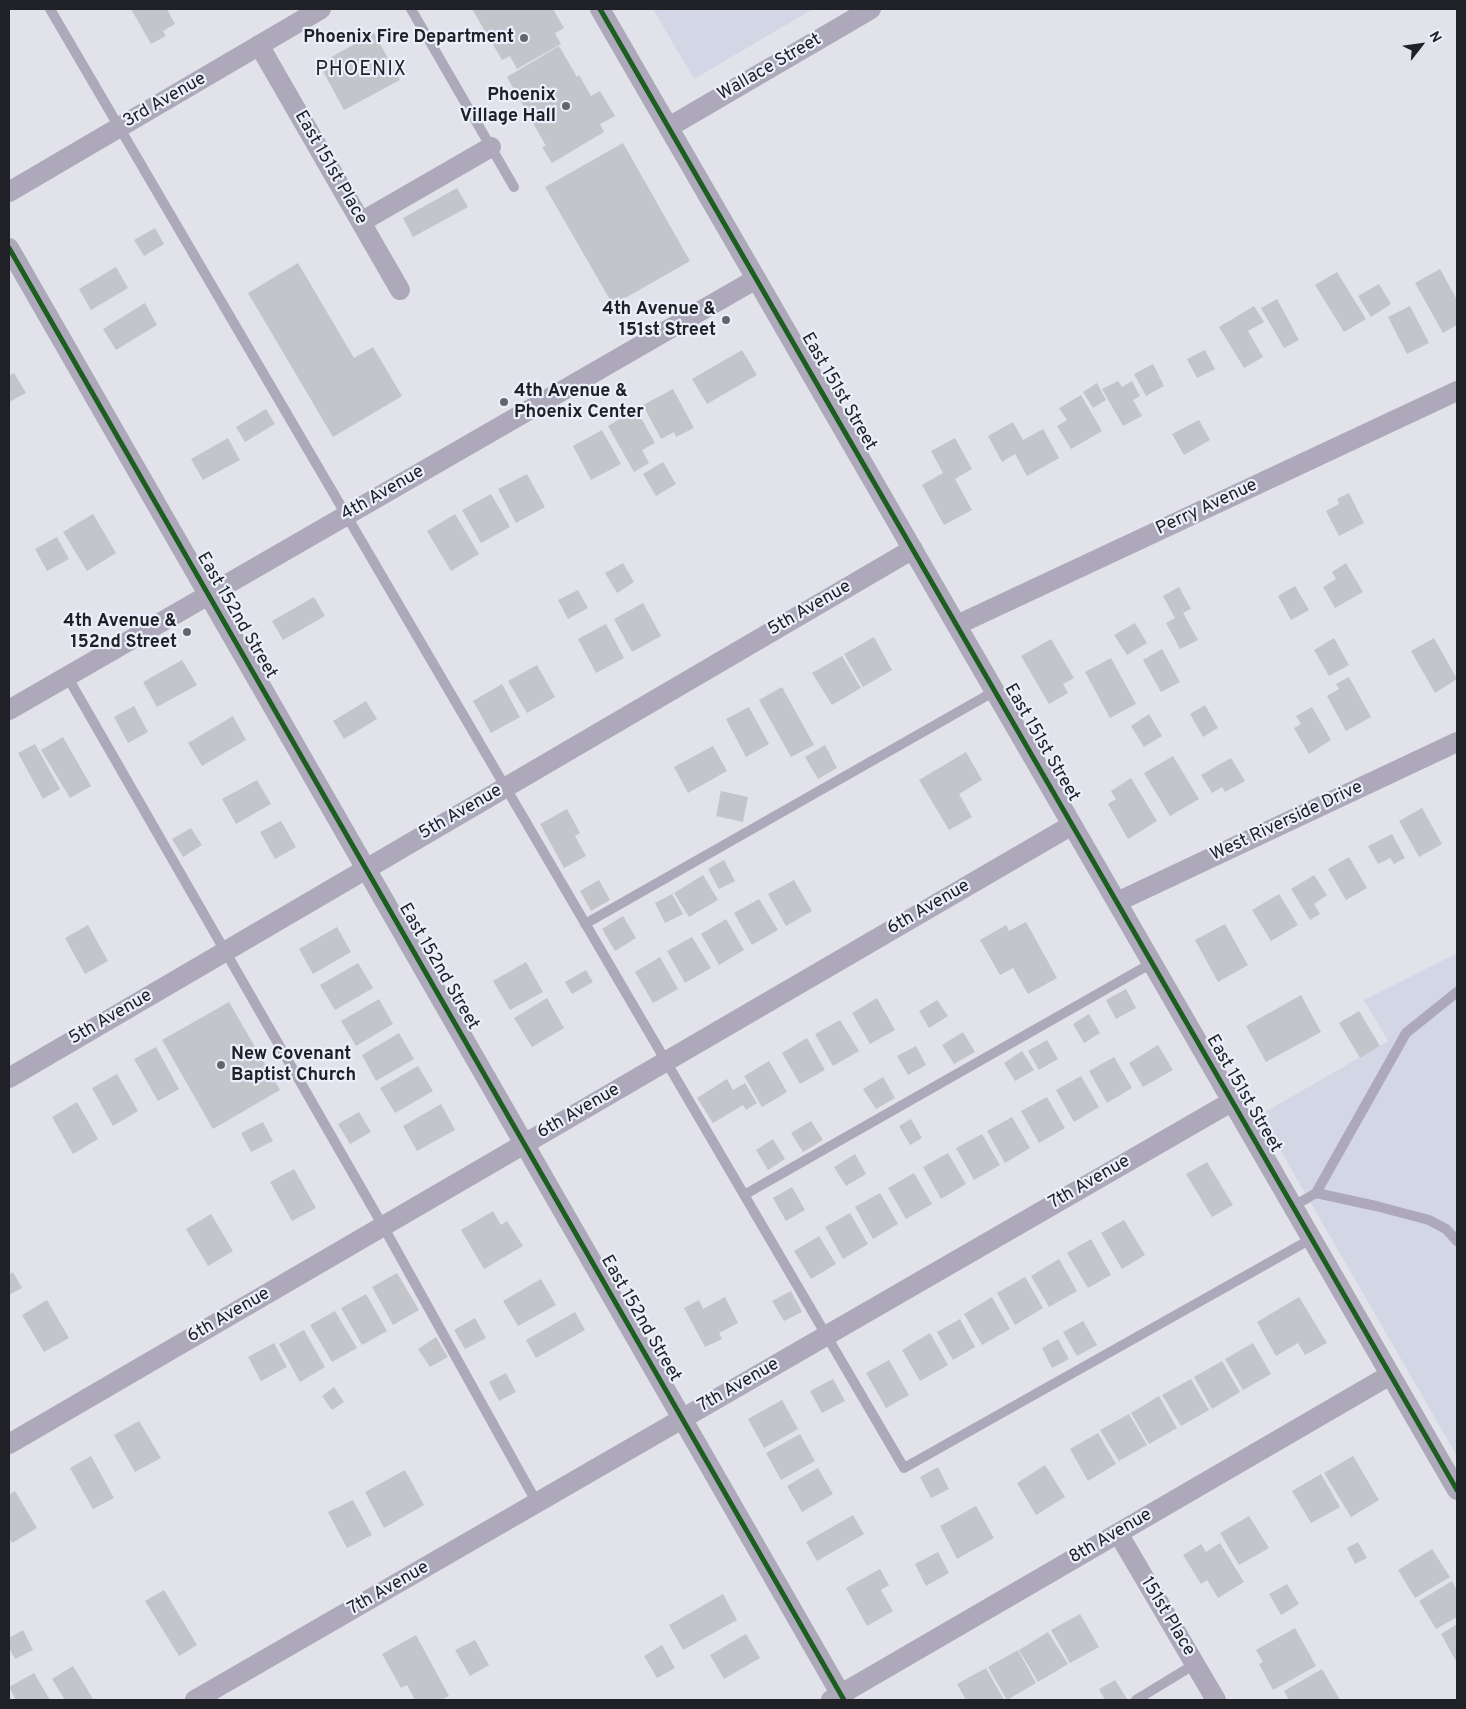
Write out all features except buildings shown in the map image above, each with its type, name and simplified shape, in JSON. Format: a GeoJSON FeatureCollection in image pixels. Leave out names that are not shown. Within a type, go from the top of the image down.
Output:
{"type":"FeatureCollection","features":[{"type":"Feature","properties":{"kind":"street","name":"3rd Avenue"},"geometry":{"type":"LineString","coordinates":[[9,192],[321,9]]}},
{"type":"Feature","properties":{"kind":"street","name":"East 151st Street"},"geometry":{"type":"LineString","coordinates":[[600,9],[1457,1490]]}},
{"type":"Feature","properties":{"kind":"street","name":"Wallace Street"},"geometry":{"type":"LineString","coordinates":[[669,127],[871,9]]}},
{"type":"Feature","properties":{"kind":"street","name":"East 151st Place"},"geometry":{"type":"LineString","coordinates":[[259,45],[400,290]]}},
{"type":"Feature","properties":{"kind":"street"},"geometry":{"type":"LineString","coordinates":[[361,222],[491,147]]}},
{"type":"Feature","properties":{"kind":"street","name":"East 152nd Street"},"geometry":{"type":"LineString","coordinates":[[9,248],[682,1419],[839,1698]]}},
{"type":"Feature","properties":{"kind":"street","name":"4th Avenue"},"geometry":{"type":"LineString","coordinates":[[9,710],[756,279]]}},
{"type":"Feature","properties":{"kind":"street","name":"Perry Avenue"},"geometry":{"type":"LineString","coordinates":[[957,625],[1457,390]]}},
{"type":"Feature","properties":{"kind":"street","name":"5th Avenue"},"geometry":{"type":"LineString","coordinates":[[9,1078],[913,550]]}},
{"type":"Feature","properties":{"kind":"street","name":"West Riverside Drive"},"geometry":{"type":"LineString","coordinates":[[1117,902],[1457,742]]}},
{"type":"Feature","properties":{"kind":"street","name":"6th Avenue"},"geometry":{"type":"LineString","coordinates":[[9,1444],[1072,825]]}},
{"type":"Feature","properties":{"kind":"street","name":"7th Avenue"},"geometry":{"type":"LineString","coordinates":[[195,1700],[1231,1102]]}},
{"type":"Feature","properties":{"kind":"street","name":"8th Avenue"},"geometry":{"type":"LineString","coordinates":[[839,1698],[1390,1375]]}},
{"type":"Feature","properties":{"kind":"street","name":"151st Place"},"geometry":{"type":"LineString","coordinates":[[1118,1534],[1216,1700]]}},
{"type":"Feature","properties":{"kind":"lane"},"geometry":{"type":"LineString","coordinates":[[50,9],[904,1468],[1311,1239]]}},
{"type":"Feature","properties":{"kind":"lane"},"geometry":{"type":"LineString","coordinates":[[412,9],[514,187]]}},
{"type":"Feature","properties":{"kind":"lane"},"geometry":{"type":"LineString","coordinates":[[67,676],[383,1226],[537,1502]]}},
{"type":"Feature","properties":{"kind":"lane"},"geometry":{"type":"LineString","coordinates":[[585,924],[995,691]]}},
{"type":"Feature","properties":{"kind":"lane"},"geometry":{"type":"LineString","coordinates":[[744,1195],[1152,963]]}},
{"type":"Feature","properties":{"kind":"lane"},"geometry":{"type":"LineString","coordinates":[[1292,1207],[1316,1193],[1406,1033],[1457,992]]}},
{"type":"Feature","properties":{"kind":"lane"},"geometry":{"type":"LineString","coordinates":[[1316,1193],[1395,1210],[1429,1220],[1446,1229],[1457,1241]]}},
{"type":"Feature","properties":{"kind":"lane"},"geometry":{"type":"LineString","coordinates":[[1136,1700],[1195,1664]]}},
{"type":"Feature","properties":{"kind":"shaded area"},"geometry":{"type":"Polygon","coordinates":[[[653,9],[813,9],[694,79],[653,9]]]}},
{"type":"Feature","properties":{"kind":"shaded area"},"geometry":{"type":"Polygon","coordinates":[[[1457,953],[1457,1456],[1260,1115],[1388,1041],[1364,1000],[1457,953]]]}},
{"type":"Feature","properties":{"kind":"cycle path"},"geometry":{"type":"LineString","coordinates":[[600,9],[1457,1490]]}},
{"type":"Feature","properties":{"kind":"cycle path"},"geometry":{"type":"LineString","coordinates":[[9,248],[844,1700]]}},
{"type":"Feature","properties":{"kind":"place","name":"Phoenix Fire Department"},"geometry":{"type":"Point","coordinates":[524,38]}},
{"type":"Feature","properties":{"kind":"place","name":"Phoenix Village Hall"},"geometry":{"type":"Point","coordinates":[566,106]}},
{"type":"Feature","properties":{"kind":"place","name":"4th Avenue & 151st Street"},"geometry":{"type":"Point","coordinates":[726,320]}},
{"type":"Feature","properties":{"kind":"place","name":"4th Avenue & Phoenix Center"},"geometry":{"type":"Point","coordinates":[504,402]}},
{"type":"Feature","properties":{"kind":"place","name":"4th Avenue & 152nd Street"},"geometry":{"type":"Point","coordinates":[187,632]}},
{"type":"Feature","properties":{"kind":"place","name":"New Covenant Baptist Church"},"geometry":{"type":"Point","coordinates":[221,1065]}},
{"type":"Feature","properties":{"kind":"district","name":"PHOENIX"},"geometry":{"type":"Point","coordinates":[361,71]}}]}
